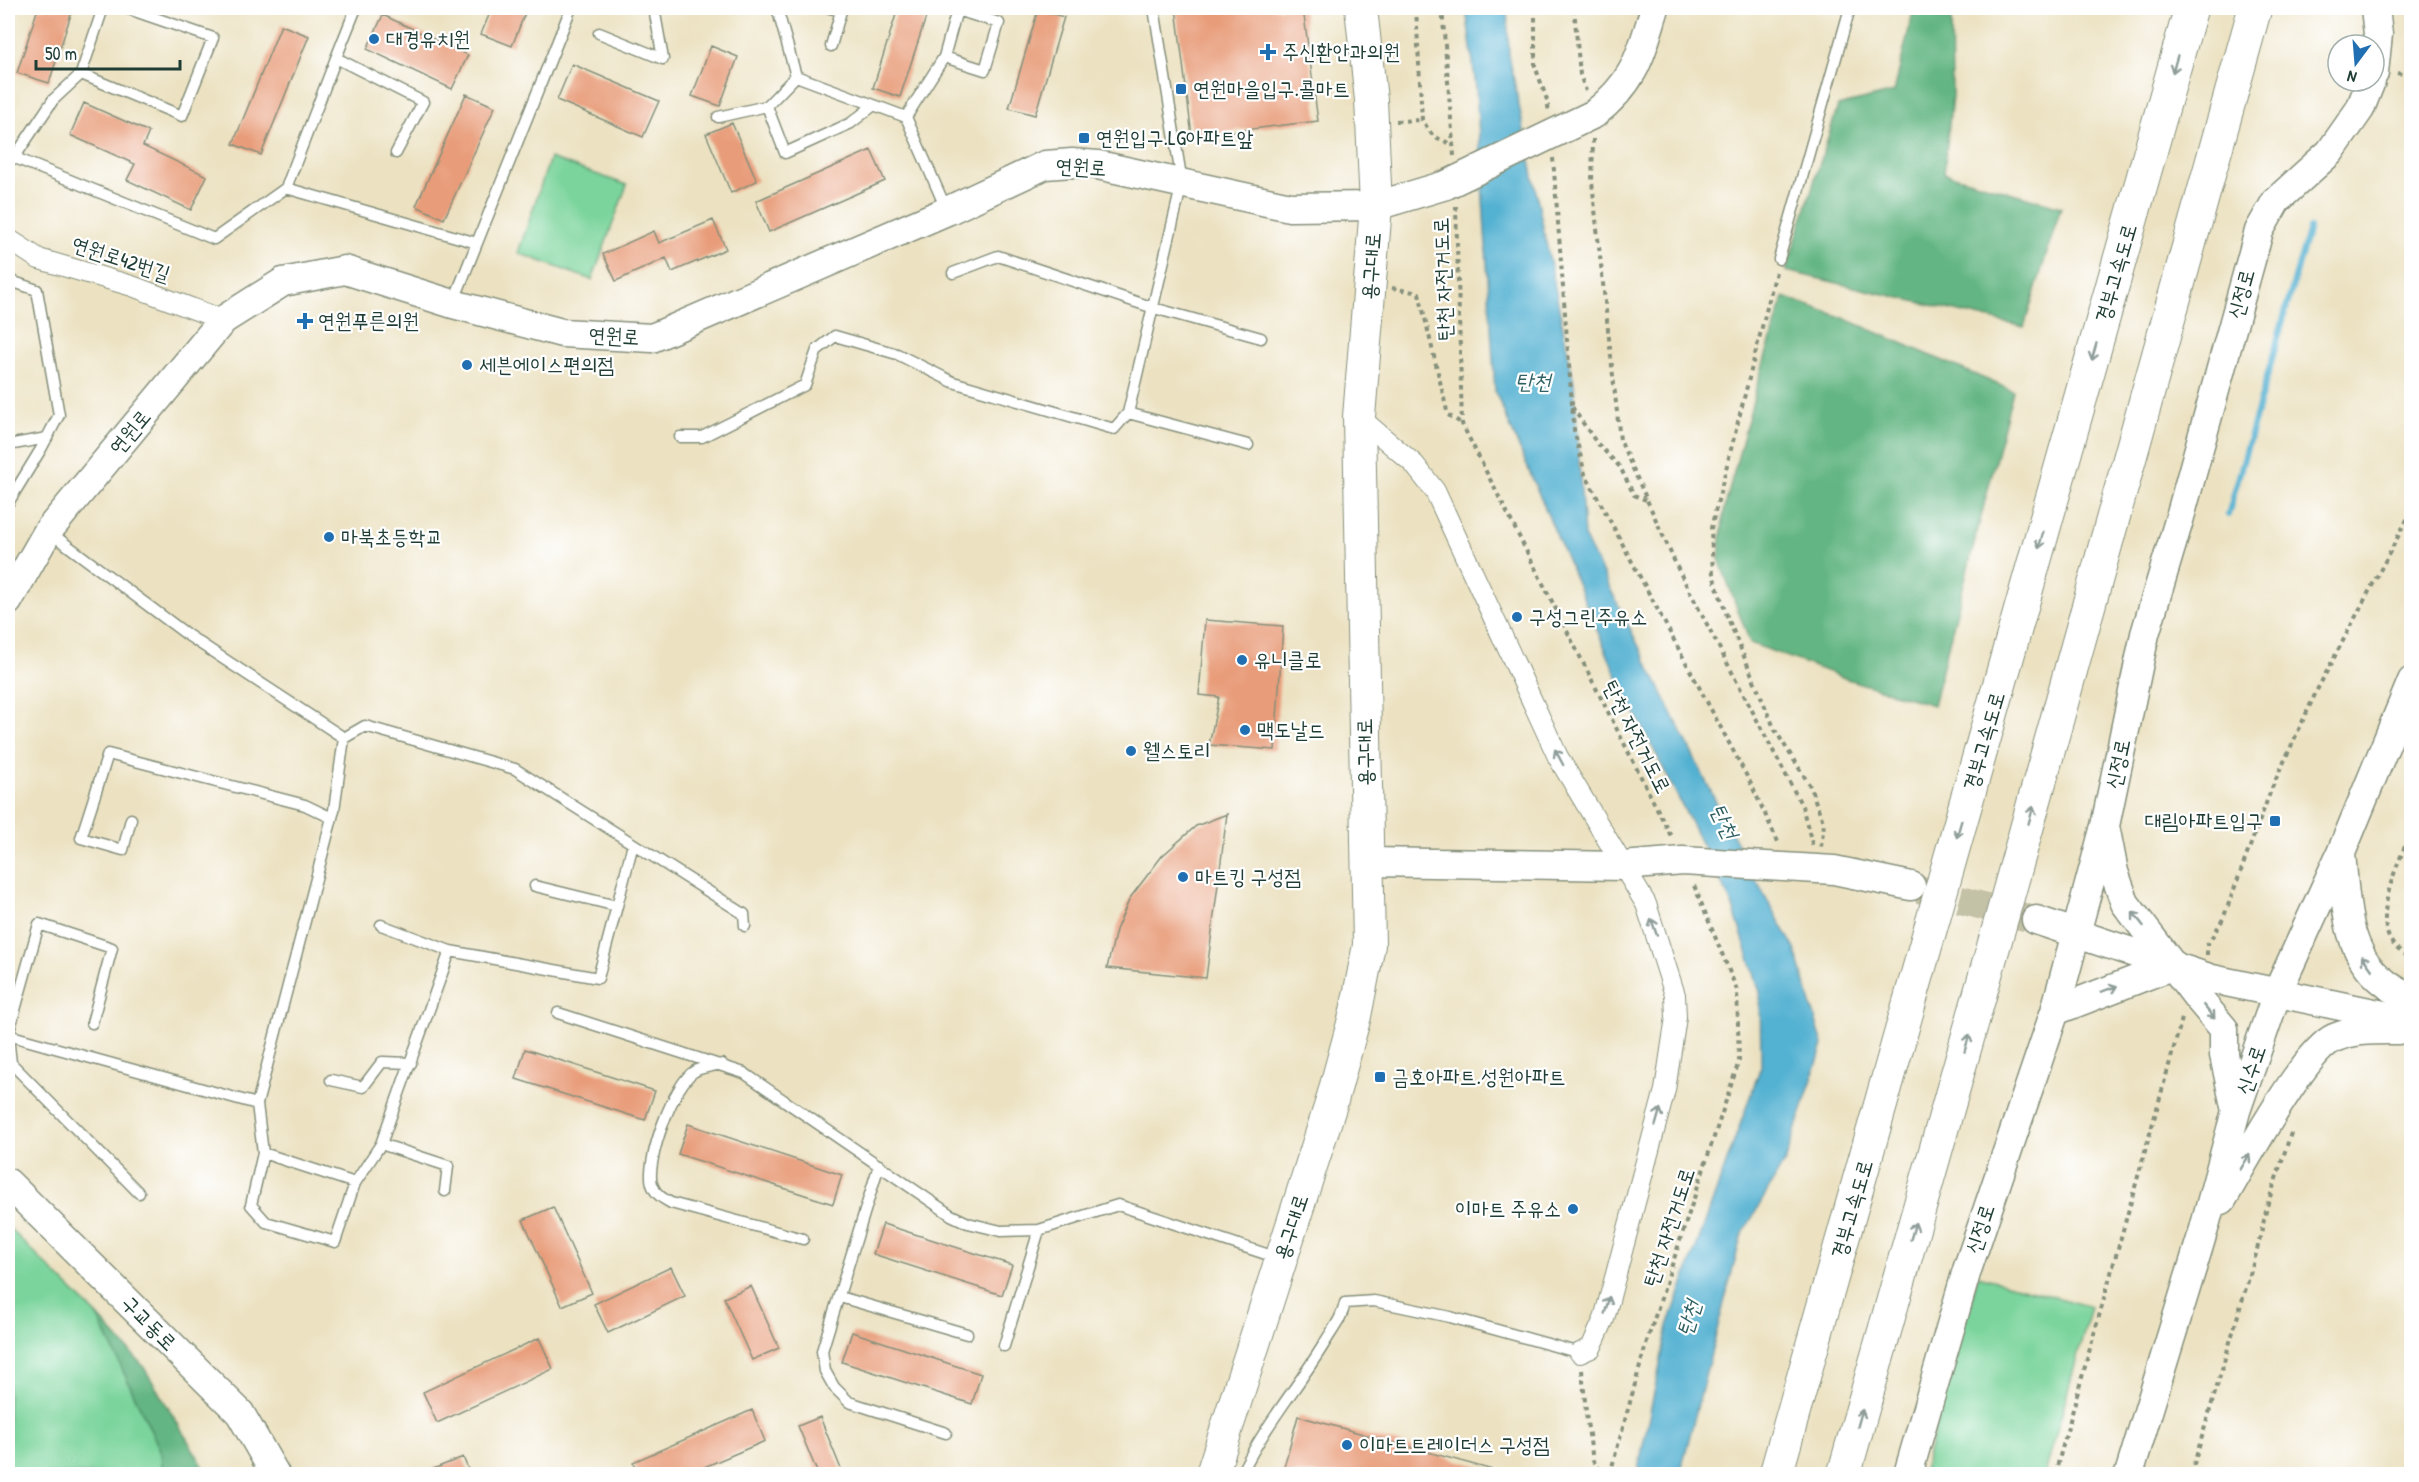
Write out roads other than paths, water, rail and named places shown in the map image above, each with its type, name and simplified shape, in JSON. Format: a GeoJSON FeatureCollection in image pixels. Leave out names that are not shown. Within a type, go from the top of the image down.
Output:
{"type":"FeatureCollection","features":[{"type":"Feature","properties":{"kind":"highway","name":"경부고속도로"},"geometry":{"type":"LineString","coordinates":[[1776,1474],[2191,8]]}},
{"type":"Feature","properties":{"kind":"highway"},"geometry":{"type":"LineString","coordinates":[[1844,1474],[2011,888],[2255,8]]}},
{"type":"Feature","properties":{"kind":"main road","name":"용구대로"},"geometry":{"type":"LineString","coordinates":[[1212,1474],[1331,1104],[1355,1016],[1369,945],[1359,417],[1376,206],[1371,100],[1361,8]]}},
{"type":"Feature","properties":{"kind":"street","name":"연원로"},"geometry":{"type":"LineString","coordinates":[[8,601],[48,531],[223,320],[283,282],[345,270],[453,304],[562,333],[652,338],[947,211],[1046,165],[1072,163],[1098,165],[1290,207],[1376,206],[1451,194],[1594,114],[1615,98],[1631,76],[1655,8]]}},
{"type":"Feature","properties":{"kind":"street"},"geometry":{"type":"LineString","coordinates":[[2375,8],[2378,33]]}},
{"type":"Feature","properties":{"kind":"street","name":"신정로"},"geometry":{"type":"LineString","coordinates":[[1908,1474],[1967,1270],[2055,1011],[2105,826],[2145,634],[2180,517],[2259,231],[2276,201],[2330,152],[2360,109],[2366,93]]}},
{"type":"Feature","properties":{"kind":"street","name":"연원로42번길"},"geometry":{"type":"LineString","coordinates":[[8,239],[39,259],[132,286],[223,320]]}},
{"type":"Feature","properties":{"kind":"street"},"geometry":{"type":"LineString","coordinates":[[1359,417],[1414,464],[1435,491],[1558,757],[1646,904],[1675,995],[1676,1017],[1665,1090],[1604,1319],[1591,1348],[1578,1353]]}},
{"type":"Feature","properties":{"kind":"street","name":"신수로"},"geometry":{"type":"LineString","coordinates":[[2129,1474],[2204,1230],[2236,1111],[2277,993],[2341,853],[2412,681]]}},
{"type":"Feature","properties":{"kind":"street"},"geometry":{"type":"LineString","coordinates":[[2105,826],[2114,872],[2125,903],[2224,1029],[2224,1055],[2236,1111]]}},
{"type":"Feature","properties":{"kind":"street"},"geometry":{"type":"LineString","coordinates":[[2341,853],[2350,930],[2356,946],[2368,966],[2383,982],[2412,999]]}},
{"type":"Feature","properties":{"kind":"street"},"geometry":{"type":"LineString","coordinates":[[1367,862],[1623,866],[1683,861],[1834,870],[1911,886]]}},
{"type":"Feature","properties":{"kind":"street"},"geometry":{"type":"LineString","coordinates":[[2036,920],[2212,978],[2412,1021]]}},
{"type":"Feature","properties":{"kind":"street"},"geometry":{"type":"LineString","coordinates":[[2055,1011],[2174,965]]}},
{"type":"Feature","properties":{"kind":"street"},"geometry":{"type":"LineString","coordinates":[[2204,1230],[2300,1072],[2320,1047],[2333,1038],[2364,1030],[2405,1042]]}},
{"type":"Feature","properties":{"kind":"street","name":"구교동로"},"geometry":{"type":"LineString","coordinates":[[8,1183],[240,1413],[275,1474]]}},
{"type":"Feature","properties":{"kind":"lane"},"geometry":{"type":"LineString","coordinates":[[103,8],[81,74],[53,100],[10,156],[214,239],[286,188],[356,8]]}},
{"type":"Feature","properties":{"kind":"lane"},"geometry":{"type":"LineString","coordinates":[[81,74],[182,116],[213,38],[126,8]]}},
{"type":"Feature","properties":{"kind":"lane"},"geometry":{"type":"LineString","coordinates":[[453,304],[571,8]]}},
{"type":"Feature","properties":{"kind":"lane"},"geometry":{"type":"LineString","coordinates":[[599,33],[663,59],[654,8]]}},
{"type":"Feature","properties":{"kind":"lane"},"geometry":{"type":"LineString","coordinates":[[777,8],[796,76]]}},
{"type":"Feature","properties":{"kind":"lane"},"geometry":{"type":"LineString","coordinates":[[830,8],[841,12],[831,46]]}},
{"type":"Feature","properties":{"kind":"lane"},"geometry":{"type":"LineString","coordinates":[[680,437],[702,437],[805,385],[817,350],[836,336],[897,354],[953,382],[1114,429],[1128,413],[1182,183],[1154,8]]}},
{"type":"Feature","properties":{"kind":"lane"},"geometry":{"type":"LineString","coordinates":[[1779,260],[1850,8]]}},
{"type":"Feature","properties":{"kind":"lane"},"geometry":{"type":"LineString","coordinates":[[906,117],[944,57],[956,9],[999,23],[985,70],[944,57]]}},
{"type":"Feature","properties":{"kind":"lane"},"geometry":{"type":"LineString","coordinates":[[336,58],[423,102],[396,153]]}},
{"type":"Feature","properties":{"kind":"lane"},"geometry":{"type":"LineString","coordinates":[[796,76],[906,117],[947,211]]}},
{"type":"Feature","properties":{"kind":"lane"},"geometry":{"type":"LineString","coordinates":[[718,117],[767,106],[796,76]]}},
{"type":"Feature","properties":{"kind":"lane"},"geometry":{"type":"LineString","coordinates":[[767,106],[785,153],[851,123],[874,105]]}},
{"type":"Feature","properties":{"kind":"lane"},"geometry":{"type":"LineString","coordinates":[[286,188],[477,243]]}},
{"type":"Feature","properties":{"kind":"lane"},"geometry":{"type":"LineString","coordinates":[[953,273],[998,256],[1154,308],[1261,338]]}},
{"type":"Feature","properties":{"kind":"lane"},"geometry":{"type":"LineString","coordinates":[[8,280],[38,290],[59,415],[8,503]]}},
{"type":"Feature","properties":{"kind":"lane"},"geometry":{"type":"LineString","coordinates":[[1128,413],[1248,445]]}},
{"type":"Feature","properties":{"kind":"lane"},"geometry":{"type":"LineString","coordinates":[[8,445],[47,438]]}},
{"type":"Feature","properties":{"kind":"lane"},"geometry":{"type":"LineString","coordinates":[[48,531],[189,636],[344,738]]}},
{"type":"Feature","properties":{"kind":"lane"},"geometry":{"type":"LineString","coordinates":[[344,738],[365,726],[515,768],[744,914],[745,926]]}},
{"type":"Feature","properties":{"kind":"lane"},"geometry":{"type":"LineString","coordinates":[[344,738],[332,818],[257,1104],[263,1153],[251,1205],[266,1222],[335,1242],[355,1184],[381,1144],[450,951]]}},
{"type":"Feature","properties":{"kind":"lane"},"geometry":{"type":"LineString","coordinates":[[131,819],[123,850],[81,838],[108,754],[305,806],[332,818]]}},
{"type":"Feature","properties":{"kind":"lane"},"geometry":{"type":"LineString","coordinates":[[381,925],[450,951],[598,978],[633,844]]}},
{"type":"Feature","properties":{"kind":"lane"},"geometry":{"type":"LineString","coordinates":[[535,886],[617,906]]}},
{"type":"Feature","properties":{"kind":"lane"},"geometry":{"type":"LineString","coordinates":[[92,1023],[112,948],[39,924],[8,1035],[11,1063],[139,1193]]}},
{"type":"Feature","properties":{"kind":"lane"},"geometry":{"type":"LineString","coordinates":[[558,1013],[744,1072],[951,1215],[968,1223],[1001,1231],[1039,1230],[1118,1206],[1281,1259]]}},
{"type":"Feature","properties":{"kind":"lane"},"geometry":{"type":"LineString","coordinates":[[8,1035],[257,1104]]}},
{"type":"Feature","properties":{"kind":"lane"},"geometry":{"type":"LineString","coordinates":[[331,1080],[363,1087],[382,1062],[411,1063]]}},
{"type":"Feature","properties":{"kind":"lane"},"geometry":{"type":"LineString","coordinates":[[722,1064],[694,1071],[676,1094],[661,1128],[650,1171],[652,1185],[658,1196],[671,1203],[802,1239]]}},
{"type":"Feature","properties":{"kind":"lane"},"geometry":{"type":"LineString","coordinates":[[381,1144],[448,1166],[445,1191]]}},
{"type":"Feature","properties":{"kind":"lane"},"geometry":{"type":"LineString","coordinates":[[263,1153],[355,1184]]}},
{"type":"Feature","properties":{"kind":"lane"},"geometry":{"type":"LineString","coordinates":[[879,1165],[865,1203],[840,1297],[822,1351],[825,1371],[834,1388],[849,1402],[946,1433]]}},
{"type":"Feature","properties":{"kind":"lane"},"geometry":{"type":"LineString","coordinates":[[1004,1346],[1039,1230]]}},
{"type":"Feature","properties":{"kind":"lane"},"geometry":{"type":"LineString","coordinates":[[840,1297],[967,1334]]}},
{"type":"Feature","properties":{"kind":"lane"},"geometry":{"type":"LineString","coordinates":[[1241,1474],[1269,1425],[1306,1374],[1343,1316],[1345,1303],[1374,1301],[1450,1317],[1578,1353]]}},
{"type":"Feature","properties":{"kind":"water","name":"탄천"},"geometry":{"type":"Polygon","coordinates":[[[1466,8],[1507,8],[1509,55],[1574,383],[1584,536],[1747,864],[1795,949],[1823,1045],[1786,1159],[1741,1237],[1680,1474],[1637,1474],[1668,1326],[1761,1066],[1760,992],[1732,904],[1618,679],[1495,391],[1476,88],[1466,8]]]}},
{"type":"Feature","properties":{"kind":"waterway"},"geometry":{"type":"LineString","coordinates":[[2228,515],[2309,228]]}},
{"type":"Feature","properties":{"kind":"tunnel"},"geometry":{"type":"LineString","coordinates":[[1919,889],[2036,920]]}},
{"type":"Feature","properties":{"kind":"place","name":"대경유치원"},"geometry":{"type":"Point","coordinates":[374,39]}},
{"type":"Feature","properties":{"kind":"place","name":"주신환안과의원"},"geometry":{"type":"Point","coordinates":[1268,52]}},
{"type":"Feature","properties":{"kind":"place","name":"연원마을입구.콜마트"},"geometry":{"type":"Point","coordinates":[1181,89]}},
{"type":"Feature","properties":{"kind":"place","name":"연원입구.LG아파트앞"},"geometry":{"type":"Point","coordinates":[1084,138]}},
{"type":"Feature","properties":{"kind":"place","name":"연원푸른의원"},"geometry":{"type":"Point","coordinates":[305,321]}},
{"type":"Feature","properties":{"kind":"place","name":"세븐에이스편의점"},"geometry":{"type":"Point","coordinates":[467,365]}},
{"type":"Feature","properties":{"kind":"place","name":"마북초등학교"},"geometry":{"type":"Point","coordinates":[329,537]}},
{"type":"Feature","properties":{"kind":"place","name":"구성그린주유소"},"geometry":{"type":"Point","coordinates":[1517,617]}},
{"type":"Feature","properties":{"kind":"place","name":"유니클로"},"geometry":{"type":"Point","coordinates":[1242,660]}},
{"type":"Feature","properties":{"kind":"place","name":"맥도날드"},"geometry":{"type":"Point","coordinates":[1245,730]}},
{"type":"Feature","properties":{"kind":"place","name":"웰스토리"},"geometry":{"type":"Point","coordinates":[1131,751]}},
{"type":"Feature","properties":{"kind":"place","name":"대림아파트입구"},"geometry":{"type":"Point","coordinates":[2275,821]}},
{"type":"Feature","properties":{"kind":"place","name":"마트킹 구성점"},"geometry":{"type":"Point","coordinates":[1183,877]}},
{"type":"Feature","properties":{"kind":"place","name":"금호아파트.성원아파트"},"geometry":{"type":"Point","coordinates":[1380,1077]}},
{"type":"Feature","properties":{"kind":"place","name":"이마트 주유소"},"geometry":{"type":"Point","coordinates":[1573,1209]}},
{"type":"Feature","properties":{"kind":"place","name":"이마트트레이더스 구성점"},"geometry":{"type":"Point","coordinates":[1347,1445]}}]}
